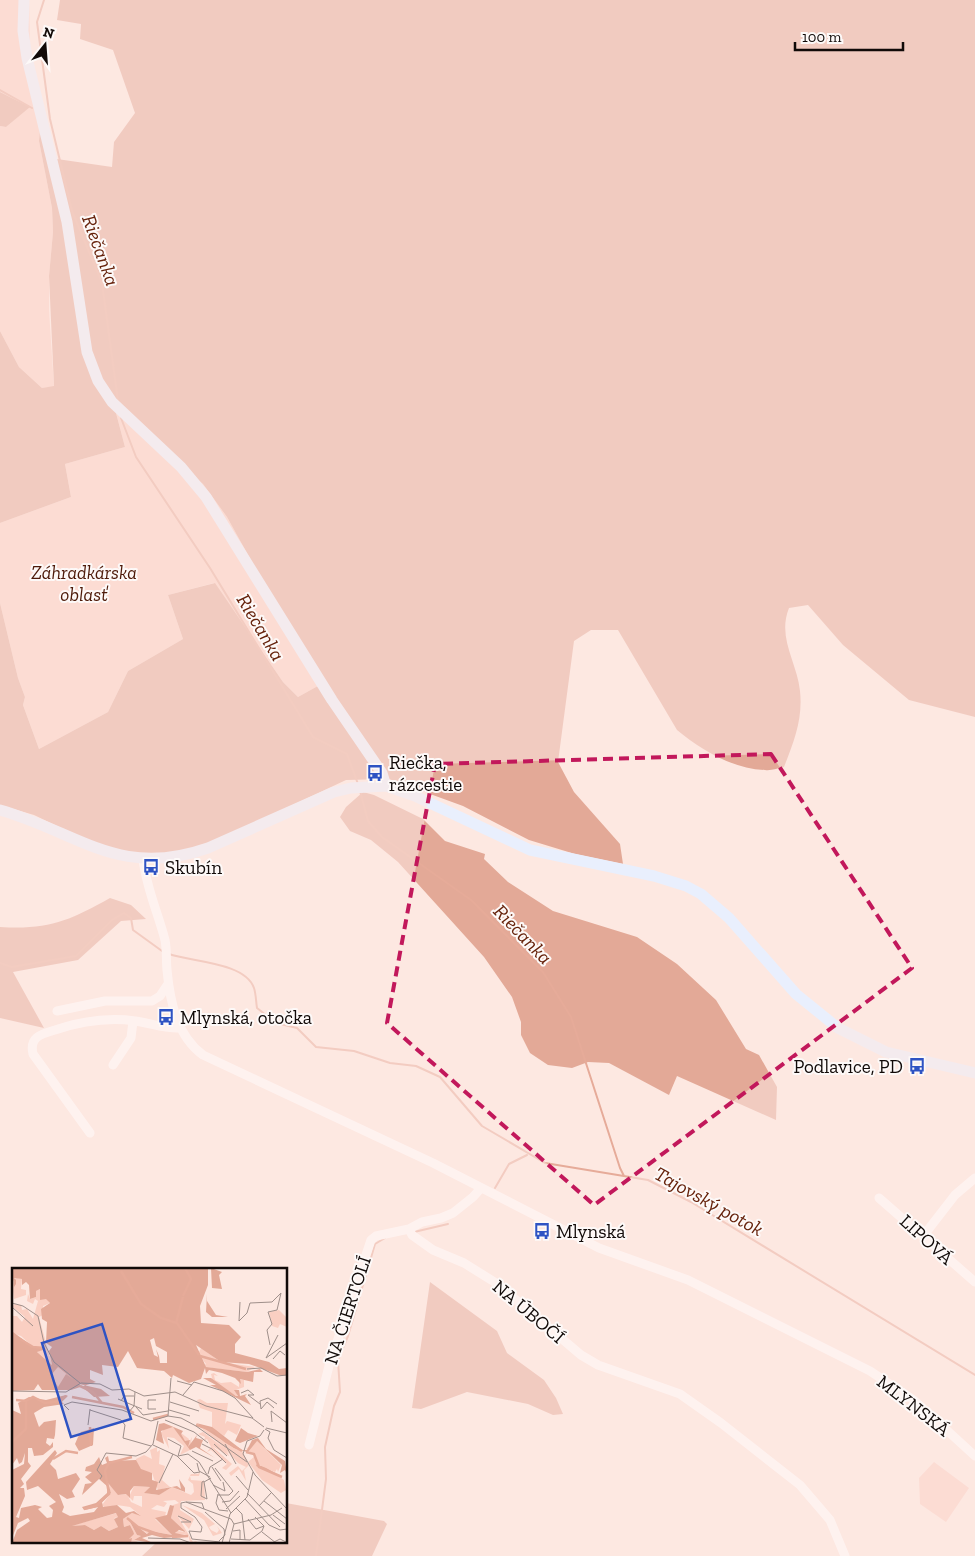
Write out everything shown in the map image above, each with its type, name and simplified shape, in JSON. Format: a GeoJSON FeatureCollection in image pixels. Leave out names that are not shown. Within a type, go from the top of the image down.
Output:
{"type":"FeatureCollection","features":[{"type":"Feature","properties":{"kind":"main road"},"geometry":{"type":"LineString","coordinates":[[24,0],[23,21],[26,51],[68,222],[87,352],[98,381],[118,409],[189,476],[215,509],[336,707],[382,773],[386,786]]}},
{"type":"Feature","properties":{"kind":"main road"},"geometry":{"type":"LineString","coordinates":[[0,810],[33,820],[96,849],[114,855],[143,859],[172,858],[200,851],[322,796],[351,788],[386,786],[415,796],[530,850],[663,878],[686,886],[700,894],[730,918],[796,994],[838,1028],[866,1044],[886,1052],[975,1073]]}},
{"type":"Feature","properties":{"kind":"street","name":"MLYNSKÁ"},"geometry":{"type":"LineString","coordinates":[[143,859],[146,882],[166,949],[168,984],[180,1028],[186,1039],[203,1055],[481,1188],[599,1248],[701,1286],[870,1371],[915,1401],[974,1454]]}},
{"type":"Feature","properties":{"kind":"street"},"geometry":{"type":"LineString","coordinates":[[57,1011],[105,1002],[152,1001],[160,996],[168,984]]}},
{"type":"Feature","properties":{"kind":"street"},"geometry":{"type":"LineString","coordinates":[[90,1133],[33,1054],[33,1041],[42,1034],[90,1020],[133,1020],[161,1028],[180,1028]]}},
{"type":"Feature","properties":{"kind":"street"},"geometry":{"type":"LineString","coordinates":[[113,1065],[131,1038],[133,1020]]}},
{"type":"Feature","properties":{"kind":"street"},"geometry":{"type":"LineString","coordinates":[[924,1235],[954,1195],[975,1178]]}},
{"type":"Feature","properties":{"kind":"street","name":"NA ČIERTOLÍ"},"geometry":{"type":"LineString","coordinates":[[309,1445],[329,1366],[368,1244],[376,1236],[410,1231],[422,1222],[453,1213],[481,1188]]}},
{"type":"Feature","properties":{"kind":"street","name":"LIPOVÁ"},"geometry":{"type":"LineString","coordinates":[[879,1198],[924,1235],[975,1282]]}},
{"type":"Feature","properties":{"kind":"street","name":"NA ÚBOČÍ"},"geometry":{"type":"LineString","coordinates":[[410,1231],[433,1250],[464,1263],[488,1277],[581,1355],[598,1365],[680,1394],[709,1414],[800,1485],[830,1520],[845,1556]]}},
{"type":"Feature","properties":{"kind":"highlighted area"},"geometry":{"type":"Polygon","coordinates":[[[771,754],[912,968],[594,1205],[387,1023],[435,764],[771,754]]]}},
{"type":"Feature","properties":{"kind":"green space"},"geometry":{"type":"Polygon","coordinates":[[[0,0],[29,0],[30,47],[41,118],[39,141],[52,208],[53,232],[49,276],[49,310],[54,387],[42,388],[19,367],[0,331],[0,126],[6,127],[29,107],[0,92],[0,0]]]}},
{"type":"Feature","properties":{"kind":"green space","name":"Záhradkárska oblasť"},"geometry":{"type":"Polygon","coordinates":[[[116,413],[203,484],[227,517],[253,564],[325,682],[298,697],[283,682],[214,583],[168,595],[183,639],[128,671],[108,712],[39,749],[23,705],[25,697],[18,678],[0,603],[0,523],[71,497],[65,464],[125,447],[116,413]]]}},
{"type":"Feature","properties":{"kind":"green space"},"geometry":{"type":"Polygon","coordinates":[[[934,1462],[969,1488],[946,1522],[920,1504],[919,1478],[934,1462]]]}},
{"type":"Feature","properties":{"kind":"shaded area"},"geometry":{"type":"Polygon","coordinates":[[[60,0],[975,0],[975,717],[909,700],[843,645],[808,605],[789,608],[786,619],[786,640],[798,680],[801,701],[799,720],[784,767],[772,770],[753,769],[729,762],[696,745],[677,730],[618,630],[591,630],[574,641],[558,762],[574,792],[620,844],[623,864],[575,854],[529,840],[463,806],[389,779],[346,780],[210,844],[166,859],[114,849],[78,836],[34,815],[0,805],[0,603],[18,678],[25,697],[23,705],[39,749],[108,712],[128,671],[183,639],[168,595],[215,583],[283,682],[298,697],[325,682],[253,564],[227,517],[203,484],[116,413],[125,447],[65,464],[71,497],[0,523],[0,331],[19,367],[42,388],[54,386],[49,276],[53,232],[52,208],[39,141],[41,118],[57,159],[112,167],[114,142],[135,113],[113,50],[80,39],[81,24],[57,20],[60,0]]]}},
{"type":"Feature","properties":{"kind":"shaded area"},"geometry":{"type":"Polygon","coordinates":[[[0,92],[30,107],[6,127],[0,126],[0,92]]]}},
{"type":"Feature","properties":{"kind":"shaded area"},"geometry":{"type":"Polygon","coordinates":[[[363,792],[374,795],[423,819],[445,841],[485,854],[484,859],[508,882],[553,911],[637,937],[677,964],[716,1000],[746,1049],[759,1055],[777,1087],[776,1120],[677,1076],[669,1095],[609,1063],[588,1062],[572,1068],[548,1065],[530,1053],[521,1035],[521,1022],[512,997],[484,957],[398,862],[371,840],[350,831],[340,817],[346,807],[363,792]]]}},
{"type":"Feature","properties":{"kind":"shaded area"},"geometry":{"type":"Polygon","coordinates":[[[110,898],[131,905],[146,919],[121,921],[78,960],[13,972],[44,1028],[0,1018],[0,927],[32,927],[58,922],[82,913],[110,898]]]}},
{"type":"Feature","properties":{"kind":"shaded area"},"geometry":{"type":"Polygon","coordinates":[[[430,1282],[497,1331],[507,1353],[544,1380],[556,1398],[563,1414],[553,1415],[528,1404],[467,1392],[421,1409],[412,1408],[430,1282]]]}},
{"type":"Feature","properties":{"kind":"shaded area"},"geometry":{"type":"Polygon","coordinates":[[[288,1503],[384,1521],[387,1524],[372,1556],[142,1556],[155,1544],[288,1544],[288,1503]]]}},
{"type":"Feature","properties":{"kind":"waterway","name":"Riečanka"},"geometry":{"type":"LineString","coordinates":[[44,0],[37,22],[50,119],[72,211],[102,283],[118,401]]}},
{"type":"Feature","properties":{"kind":"waterway"},"geometry":{"type":"LineString","coordinates":[[0,90],[32,108]]}},
{"type":"Feature","properties":{"kind":"waterway","name":"Riečanka"},"geometry":{"type":"LineString","coordinates":[[121,418],[136,457],[210,568],[313,737],[347,754],[358,784]]}},
{"type":"Feature","properties":{"kind":"waterway","name":"Riečanka"},"geometry":{"type":"LineString","coordinates":[[360,791],[368,821],[382,837],[471,900],[543,972],[571,1017],[624,1176]]}},
{"type":"Feature","properties":{"kind":"waterway","name":"Tajovský potok"},"geometry":{"type":"LineString","coordinates":[[0,963],[12,967],[76,956],[112,920],[124,913],[131,918],[133,930],[162,951]]}},
{"type":"Feature","properties":{"kind":"waterway","name":"Tajovský potok"},"geometry":{"type":"LineString","coordinates":[[169,954],[216,964],[240,973],[249,979],[254,988],[257,1008],[276,1023],[297,1028],[316,1047],[354,1051],[390,1063],[416,1066],[440,1077],[482,1126],[545,1163],[648,1180],[691,1202],[975,1375]]}},
{"type":"Feature","properties":{"kind":"waterway"},"geometry":{"type":"LineString","coordinates":[[495,1188],[509,1164],[527,1155]]}},
{"type":"Feature","properties":{"kind":"waterway"},"geometry":{"type":"LineString","coordinates":[[414,1232],[448,1224]]}},
{"type":"Feature","properties":{"kind":"waterway"},"geometry":{"type":"LineString","coordinates":[[316,1556],[326,1479],[325,1447],[334,1406],[340,1392],[338,1360],[348,1336],[375,1244],[385,1238]]}},
{"type":"Feature","properties":{"kind":"place","name":"Riečka, rázcestie"},"geometry":{"type":"Point","coordinates":[375,773]}},
{"type":"Feature","properties":{"kind":"place","name":"Skubín"},"geometry":{"type":"Point","coordinates":[151,867]}},
{"type":"Feature","properties":{"kind":"place","name":"Mlynská, otočka"},"geometry":{"type":"Point","coordinates":[166,1017]}},
{"type":"Feature","properties":{"kind":"place","name":"Podlavice, PD"},"geometry":{"type":"Point","coordinates":[917,1066]}},
{"type":"Feature","properties":{"kind":"place","name":"Mlynská"},"geometry":{"type":"Point","coordinates":[542,1231]}}]}
